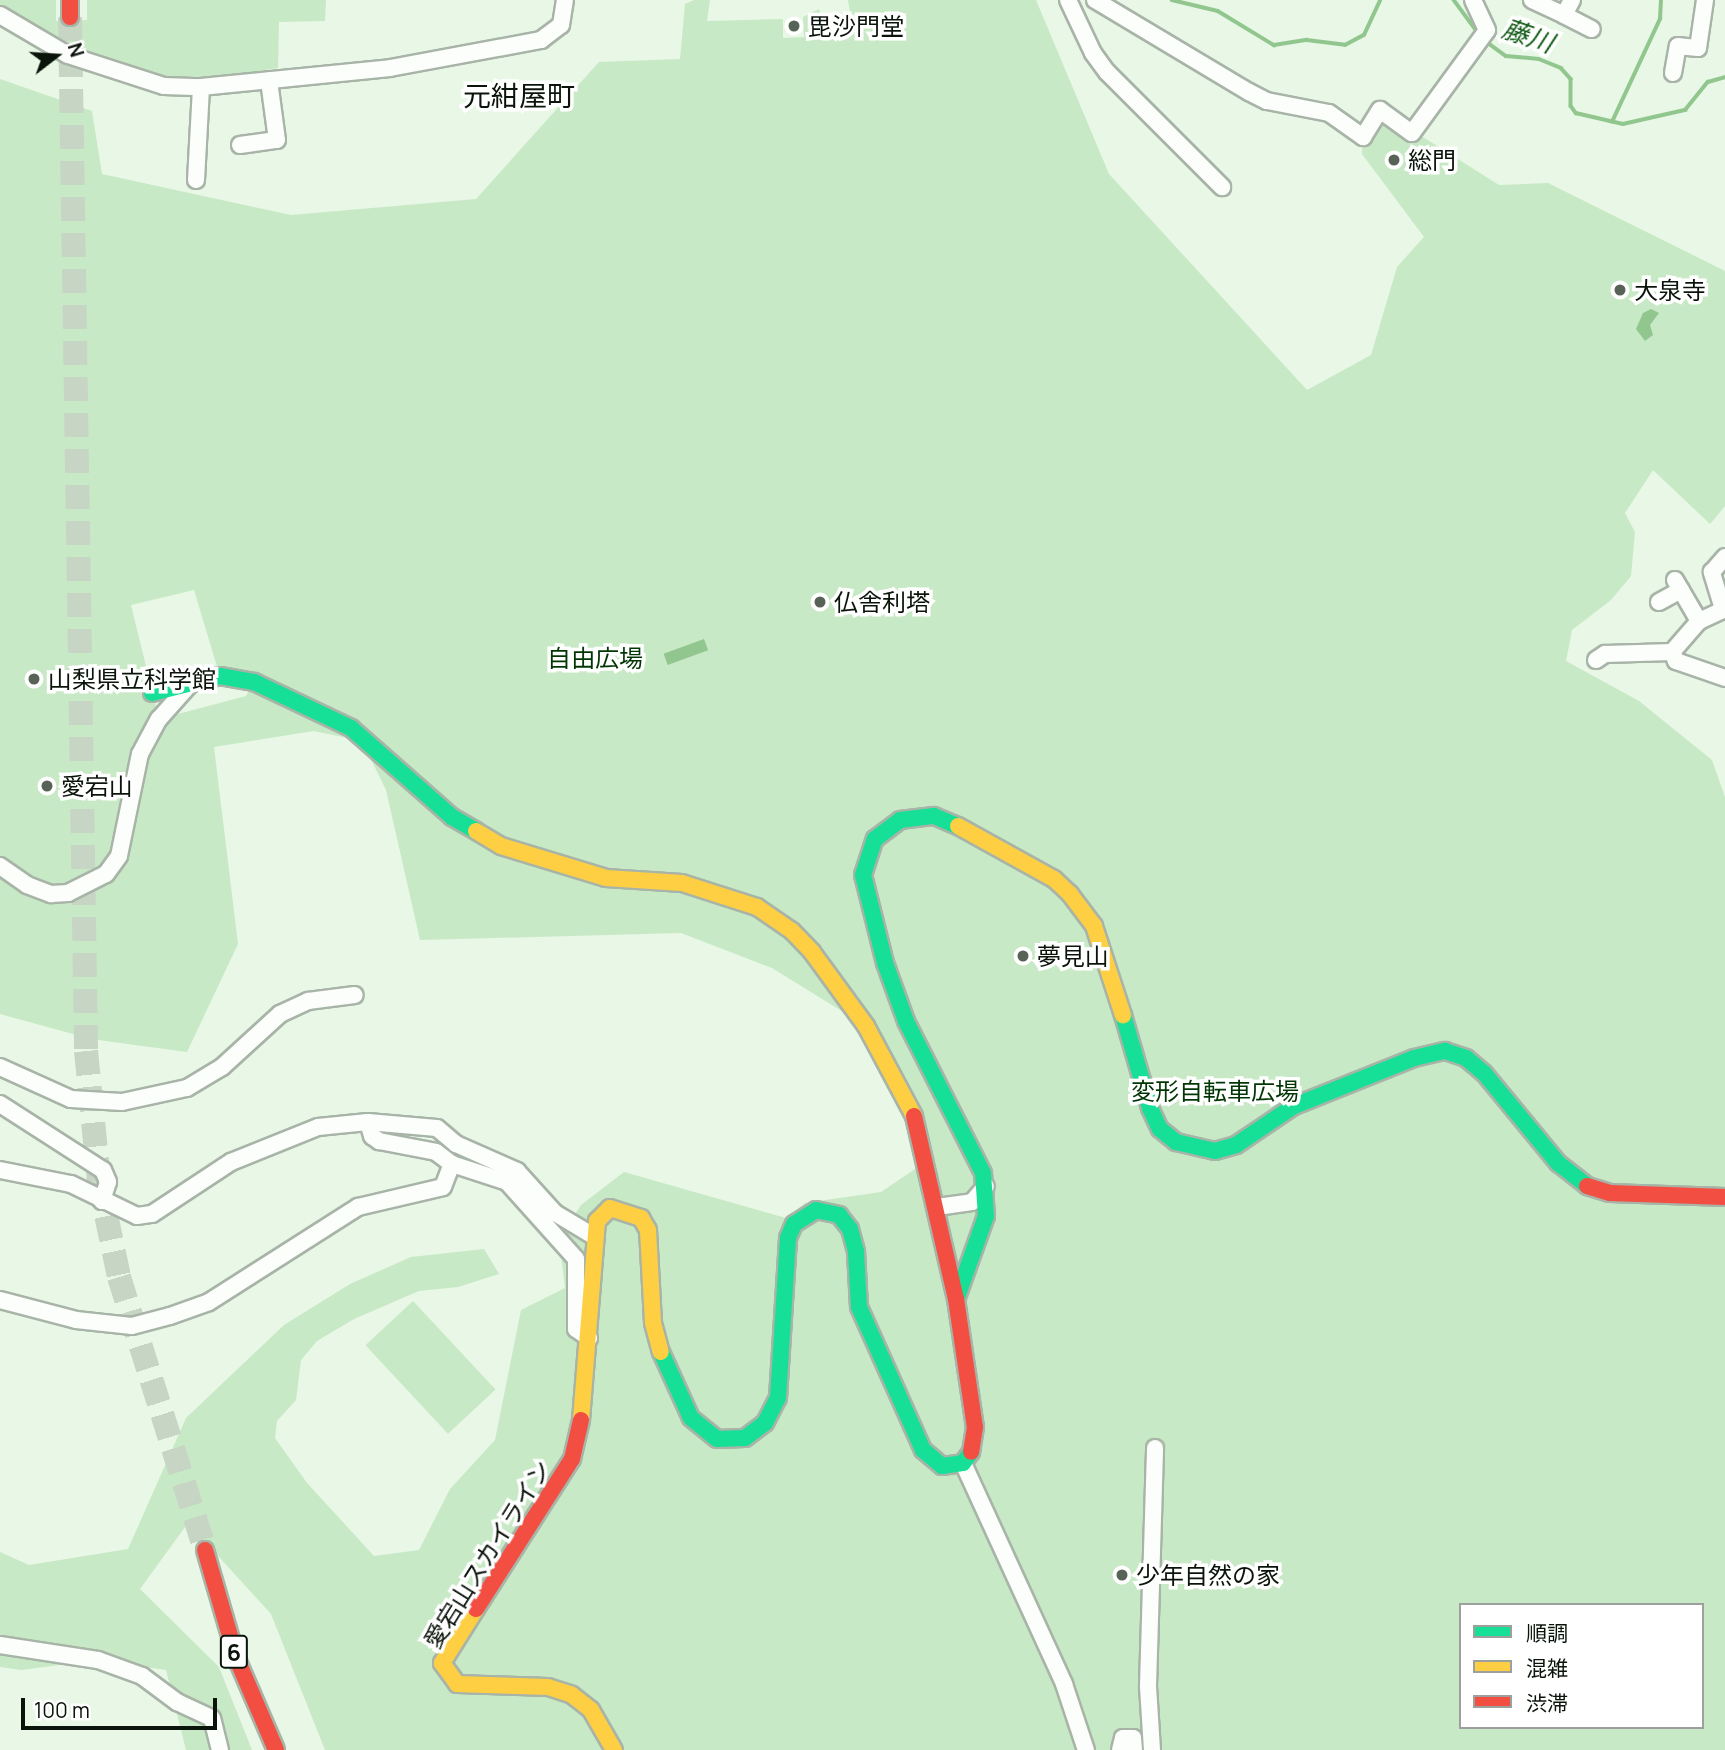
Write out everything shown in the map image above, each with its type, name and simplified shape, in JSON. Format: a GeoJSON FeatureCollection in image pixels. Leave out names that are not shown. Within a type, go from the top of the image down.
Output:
{"type":"FeatureCollection","features":[{"type":"Feature","properties":{"kind":"street"},"geometry":{"type":"LineString","coordinates":[[70,0],[70,17]]}},
{"type":"Feature","properties":{"kind":"street"},"geometry":{"type":"LineString","coordinates":[[0,15],[68,55],[164,86],[201,87],[390,68],[541,40],[561,25],[565,0]]}},
{"type":"Feature","properties":{"kind":"street"},"geometry":{"type":"LineString","coordinates":[[1068,0],[1093,53],[1107,72],[1222,187]]}},
{"type":"Feature","properties":{"kind":"street"},"geometry":{"type":"LineString","coordinates":[[1095,0],[1250,92],[1267,100],[1329,113],[1363,137],[1380,110],[1412,133],[1487,30],[1473,0]]}},
{"type":"Feature","properties":{"kind":"street"},"geometry":{"type":"LineString","coordinates":[[1532,0],[1568,7],[1592,29]]}},
{"type":"Feature","properties":{"kind":"street"},"geometry":{"type":"LineString","coordinates":[[1673,73],[1678,46],[1698,48],[1705,0]]}},
{"type":"Feature","properties":{"kind":"street"},"geometry":{"type":"LineString","coordinates":[[240,145],[277,140],[269,80]]}},
{"type":"Feature","properties":{"kind":"street"},"geometry":{"type":"LineString","coordinates":[[195,180],[201,87]]}},
{"type":"Feature","properties":{"kind":"street"},"geometry":{"type":"LineString","coordinates":[[1596,660],[1605,654],[1672,652],[1699,621],[1724,609],[1712,572],[1725,557]]}},
{"type":"Feature","properties":{"kind":"street"},"geometry":{"type":"LineString","coordinates":[[1659,603],[1678,585],[1699,621]]}},
{"type":"Feature","properties":{"kind":"street"},"geometry":{"type":"LineString","coordinates":[[1672,652],[1676,662],[1725,678]]}},
{"type":"Feature","properties":{"kind":"street"},"geometry":{"type":"LineString","coordinates":[[152,693],[220,676],[254,682],[298,700],[351,728],[452,817],[501,846],[606,878],[682,883],[719,891],[757,907],[792,931],[866,1026],[906,1093],[937,1208],[956,1299],[975,1427],[972,1450],[963,1463],[1064,1684],[1086,1750]]}},
{"type":"Feature","properties":{"kind":"street"},"geometry":{"type":"LineString","coordinates":[[0,866],[27,885],[51,894],[68,893],[106,874],[119,856],[140,754],[159,719],[191,683]]}},
{"type":"Feature","properties":{"kind":"street"},"geometry":{"type":"LineString","coordinates":[[956,1299],[986,1216],[986,1186],[906,1021],[868,905],[863,875],[875,839],[900,820],[916,816],[934,816],[954,824],[1054,879],[1070,894],[1094,926],[1104,950],[1150,1108],[1160,1129],[1176,1142],[1215,1151],[1236,1145],[1294,1106],[1414,1058],[1445,1051],[1466,1058],[1484,1073],[1558,1163],[1590,1188],[1610,1193],[1725,1197]]}},
{"type":"Feature","properties":{"kind":"street"},"geometry":{"type":"LineString","coordinates":[[0,1067],[71,1099],[122,1102],[187,1088],[222,1068],[280,1014],[308,1000],[355,995]]}},
{"type":"Feature","properties":{"kind":"street"},"geometry":{"type":"LineString","coordinates":[[0,1104],[103,1170],[108,1182],[102,1201]]}},
{"type":"Feature","properties":{"kind":"street"},"geometry":{"type":"LineString","coordinates":[[368,1122],[372,1136],[379,1141],[436,1152],[452,1164],[507,1182],[576,1259],[576,1329],[589,1338]]}},
{"type":"Feature","properties":{"kind":"street"},"geometry":{"type":"LineString","coordinates":[[0,1170],[71,1184],[137,1216],[152,1214],[231,1162],[318,1127],[368,1122],[437,1128],[456,1144],[517,1171],[555,1213],[595,1237]]}},
{"type":"Feature","properties":{"kind":"street"},"geometry":{"type":"LineString","coordinates":[[0,1300],[76,1320],[132,1326],[170,1317],[209,1302],[358,1207],[443,1187],[452,1164]]}},
{"type":"Feature","properties":{"kind":"street"},"geometry":{"type":"LineString","coordinates":[[937,1208],[972,1202],[986,1186]]}},
{"type":"Feature","properties":{"kind":"street","name":"愛宕山スカイライン"},"geometry":{"type":"LineString","coordinates":[[614,1750],[591,1710],[572,1695],[548,1687],[457,1684],[442,1663],[572,1459],[585,1404],[597,1222],[610,1208],[641,1217],[648,1230],[653,1323],[666,1370],[691,1418],[718,1439],[745,1438],[765,1423],[778,1398],[788,1238],[806,1213],[829,1210],[839,1215],[850,1229],[856,1252],[859,1307],[923,1450],[942,1466],[963,1463]]}},
{"type":"Feature","properties":{"kind":"street"},"geometry":{"type":"LineString","coordinates":[[1152,1750],[1149,1685],[1155,1448]]}},
{"type":"Feature","properties":{"kind":"street","name":"6"},"geometry":{"type":"LineString","coordinates":[[205,1550],[236,1657],[276,1750]]}},
{"type":"Feature","properties":{"kind":"street"},"geometry":{"type":"LineString","coordinates":[[0,1645],[98,1660],[142,1675],[177,1702],[212,1718],[220,1750]]}},
{"type":"Feature","properties":{"kind":"street"},"geometry":{"type":"LineString","coordinates":[[1120,1750],[1123,1738],[1133,1738],[1134,1750]]}},
{"type":"Feature","properties":{"kind":"green space"},"geometry":{"type":"Polygon","coordinates":[[[0,0],[56,0],[56,21],[87,20],[87,0],[326,0],[325,21],[279,22],[278,68],[164,86],[68,55],[0,15],[0,0]]]}},
{"type":"Feature","properties":{"kind":"green space"},"geometry":{"type":"Polygon","coordinates":[[[694,0],[710,0],[707,21],[783,19],[783,38],[804,37],[803,17],[819,9],[822,20],[850,13],[848,0],[1036,0],[1109,174],[1307,390],[1371,355],[1397,267],[1424,237],[1362,154],[1363,137],[1380,110],[1499,185],[1548,183],[1725,271],[1725,506],[1710,524],[1653,470],[1625,513],[1635,532],[1631,576],[1611,600],[1572,630],[1566,661],[1639,701],[1712,760],[1725,797],[1725,1750],[325,1750],[271,1614],[188,1523],[140,1589],[219,1667],[252,1750],[186,1750],[166,1670],[98,1660],[21,1670],[0,1667],[0,1552],[29,1565],[128,1549],[186,1418],[284,1325],[350,1284],[411,1257],[484,1249],[499,1274],[458,1287],[419,1291],[354,1319],[317,1341],[301,1360],[296,1400],[277,1421],[275,1438],[307,1483],[374,1556],[419,1550],[450,1489],[495,1440],[521,1310],[565,1288],[559,1239],[581,1205],[624,1172],[786,1218],[805,1203],[881,1192],[927,1161],[866,1026],[772,968],[681,933],[420,940],[386,790],[362,741],[314,731],[214,747],[238,944],[187,1052],[91,1039],[0,1014],[0,79],[92,111],[102,174],[291,215],[476,199],[599,62],[680,59],[685,4],[694,0]],[[194,590],[131,605],[159,719],[246,696],[254,682],[218,670],[194,590]]]}},
{"type":"Feature","properties":{"kind":"green space"},"geometry":{"type":"Polygon","coordinates":[[[413,1301],[496,1389],[448,1434],[365,1345],[413,1301]]]}},
{"type":"Feature","properties":{"kind":"shaded area"},"geometry":{"type":"Polygon","coordinates":[[[1651,309],[1659,313],[1650,325],[1653,335],[1645,341],[1636,329],[1643,313],[1651,309]]]}},
{"type":"Feature","properties":{"kind":"shaded area"},"geometry":{"type":"Polygon","coordinates":[[[704,639],[708,650],[668,665],[664,654],[704,639]]]}},
{"type":"Feature","properties":{"kind":"waterway","name":"藤川"},"geometry":{"type":"LineString","coordinates":[[1172,0],[1218,11],[1274,45],[1307,40],[1345,45],[1364,35],[1380,0]]}},
{"type":"Feature","properties":{"kind":"waterway","name":"藤川"},"geometry":{"type":"LineString","coordinates":[[1454,0],[1479,34]]}},
{"type":"Feature","properties":{"kind":"waterway"},"geometry":{"type":"LineString","coordinates":[[1612,122],[1660,19],[1661,0]]}},
{"type":"Feature","properties":{"kind":"waterway","name":"藤川"},"geometry":{"type":"LineString","coordinates":[[1484,40],[1506,56],[1539,59],[1561,68],[1571,79],[1571,106],[1576,113],[1623,124],[1685,110],[1708,82],[1725,77]]}},
{"type":"Feature","properties":{"kind":"tunnel"},"geometry":{"type":"LineString","coordinates":[[70,17],[86,1051],[99,1181],[119,1277],[205,1550]]}},
{"type":"Feature","properties":{"kind":"traffic: fast"},"geometry":{"type":"LineString","coordinates":[[152,693],[220,676],[254,682],[351,728],[452,817],[476,831]]}},
{"type":"Feature","properties":{"kind":"traffic: fast"},"geometry":{"type":"LineString","coordinates":[[957,1297],[986,1216],[983,1173],[906,1021],[885,963],[863,875],[875,839],[900,820],[934,816],[958,826]]}},
{"type":"Feature","properties":{"kind":"traffic: fast"},"geometry":{"type":"LineString","coordinates":[[1123,1015],[1150,1108],[1160,1129],[1176,1142],[1215,1151],[1236,1145],[1294,1106],[1414,1058],[1445,1051],[1466,1058],[1484,1073],[1558,1163],[1587,1186]]}},
{"type":"Feature","properties":{"kind":"traffic: fast"},"geometry":{"type":"LineString","coordinates":[[661,1352],[691,1418],[717,1439],[745,1438],[765,1423],[778,1398],[788,1238],[794,1224],[816,1210],[839,1215],[850,1229],[856,1252],[859,1307],[923,1450],[942,1466],[963,1463],[971,1452]]}},
{"type":"Feature","properties":{"kind":"traffic: slow"},"geometry":{"type":"LineString","coordinates":[[958,826],[1054,879],[1070,894],[1094,926],[1123,1015]]}},
{"type":"Feature","properties":{"kind":"traffic: slow"},"geometry":{"type":"LineString","coordinates":[[476,831],[501,846],[606,878],[682,883],[757,907],[792,931],[812,952],[866,1026],[914,1116]]}},
{"type":"Feature","properties":{"kind":"traffic: slow"},"geometry":{"type":"LineString","coordinates":[[581,1420],[597,1221],[610,1208],[641,1218],[648,1230],[653,1323],[661,1352]]}},
{"type":"Feature","properties":{"kind":"traffic: slow"},"geometry":{"type":"LineString","coordinates":[[476,1609],[442,1663],[457,1684],[548,1687],[572,1695],[591,1710],[614,1750]]}},
{"type":"Feature","properties":{"kind":"traffic: jam"},"geometry":{"type":"LineString","coordinates":[[70,0],[70,17]]}},
{"type":"Feature","properties":{"kind":"traffic: jam"},"geometry":{"type":"LineString","coordinates":[[914,1116],[956,1299],[975,1427],[971,1452]]}},
{"type":"Feature","properties":{"kind":"traffic: jam"},"geometry":{"type":"LineString","coordinates":[[1587,1186],[1610,1193],[1725,1197]]}},
{"type":"Feature","properties":{"kind":"traffic: jam"},"geometry":{"type":"LineString","coordinates":[[476,1609],[572,1459],[581,1420]]}},
{"type":"Feature","properties":{"kind":"traffic: jam"},"geometry":{"type":"LineString","coordinates":[[205,1550],[236,1657],[276,1750]]}},
{"type":"Feature","properties":{"kind":"place","name":"毘沙門堂"},"geometry":{"type":"Point","coordinates":[794,26]}},
{"type":"Feature","properties":{"kind":"place","name":"総門"},"geometry":{"type":"Point","coordinates":[1394,160]}},
{"type":"Feature","properties":{"kind":"place","name":"大泉寺"},"geometry":{"type":"Point","coordinates":[1620,290]}},
{"type":"Feature","properties":{"kind":"place","name":"仏舎利塔"},"geometry":{"type":"Point","coordinates":[820,602]}},
{"type":"Feature","properties":{"kind":"place","name":"山梨県立科学館"},"geometry":{"type":"Point","coordinates":[34,679]}},
{"type":"Feature","properties":{"kind":"place","name":"愛宕山"},"geometry":{"type":"Point","coordinates":[47,786]}},
{"type":"Feature","properties":{"kind":"place","name":"夢見山"},"geometry":{"type":"Point","coordinates":[1023,956]}},
{"type":"Feature","properties":{"kind":"place","name":"少年自然の家"},"geometry":{"type":"Point","coordinates":[1122,1575]}},
{"type":"Feature","properties":{"kind":"district","name":"元紺屋町"},"geometry":{"type":"Point","coordinates":[519,95]}},
{"type":"Feature","properties":{"kind":"park label","name":"自由広場"},"geometry":{"type":"Point","coordinates":[595,658]}},
{"type":"Feature","properties":{"kind":"park label","name":"変形自転車広場"},"geometry":{"type":"Point","coordinates":[1215,1091]}}]}
